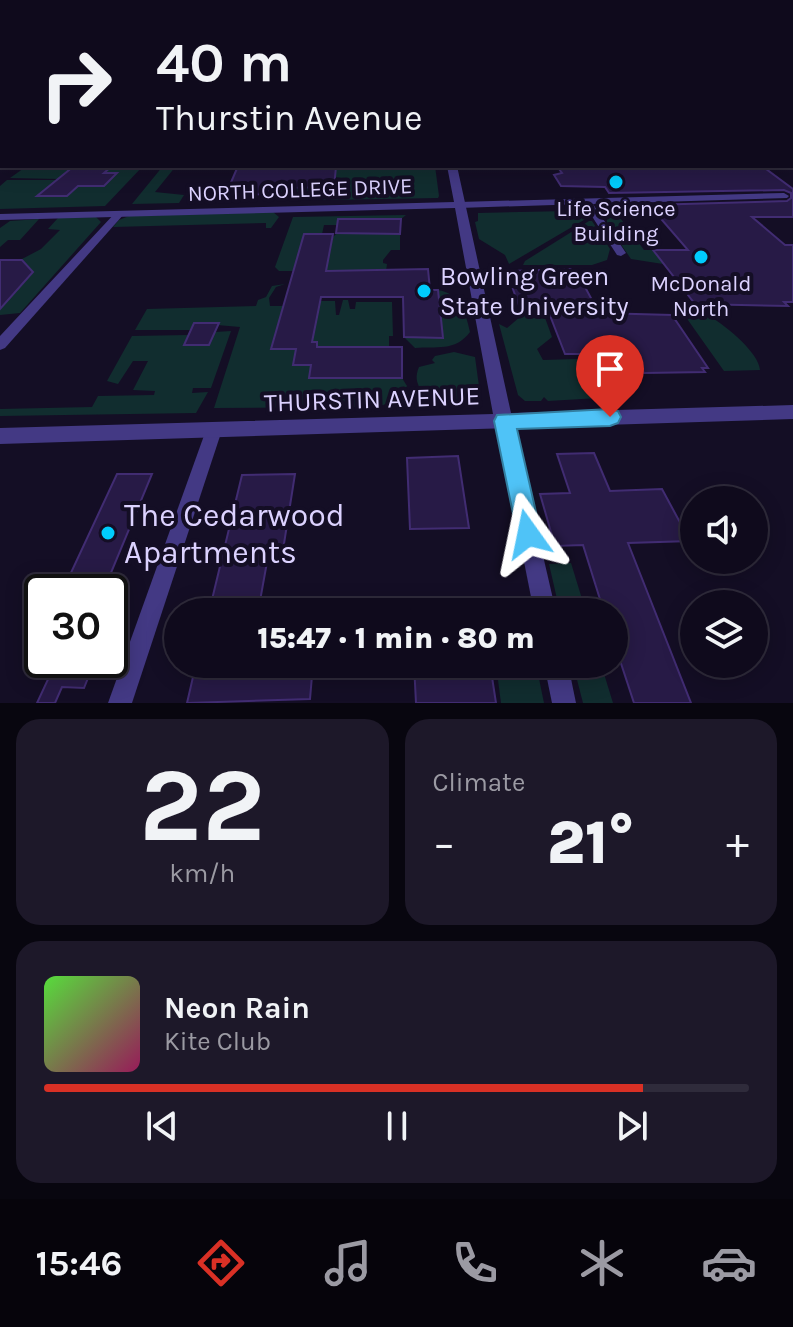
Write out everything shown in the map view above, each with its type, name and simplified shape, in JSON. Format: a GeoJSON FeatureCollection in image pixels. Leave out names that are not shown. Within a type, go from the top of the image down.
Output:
{"type":"FeatureCollection","features":[{"type":"Feature","properties":{"kind":"street"},"geometry":{"type":"LineString","coordinates":[[452,168],[542,598]]}},
{"type":"Feature","properties":{"kind":"street","name":"NORTH COLLEGE DRIVE"},"geometry":{"type":"LineString","coordinates":[[0,217],[788,196]]}},
{"type":"Feature","properties":{"kind":"street"},"geometry":{"type":"LineString","coordinates":[[586,201],[621,253]]}},
{"type":"Feature","properties":{"kind":"street"},"geometry":{"type":"LineString","coordinates":[[0,345],[119,214]]}},
{"type":"Feature","properties":{"kind":"street","name":"THURSTIN AVENUE"},"geometry":{"type":"LineString","coordinates":[[0,436],[793,412]]}},
{"type":"Feature","properties":{"kind":"street"},"geometry":{"type":"LineString","coordinates":[[120,703],[214,430]]}},
{"type":"Feature","properties":{"kind":"street"},"geometry":{"type":"LineString","coordinates":[[559,678],[564,703]]}},
{"type":"Feature","properties":{"kind":"green space"},"geometry":{"type":"Polygon","coordinates":[[[24,168],[70,169],[58,179],[10,178],[24,168]]]}},
{"type":"Feature","properties":{"kind":"green space"},"geometry":{"type":"Polygon","coordinates":[[[98,168],[141,168],[105,206],[0,209],[0,186],[7,180],[56,180],[38,196],[67,196],[78,186],[104,186],[116,173],[94,173],[98,168]]]}},
{"type":"Feature","properties":{"kind":"green space"},"geometry":{"type":"Polygon","coordinates":[[[161,168],[174,168],[155,192],[184,195],[179,203],[132,204],[161,168]]]}},
{"type":"Feature","properties":{"kind":"green space"},"geometry":{"type":"Polygon","coordinates":[[[336,168],[435,168],[439,196],[326,200],[295,193],[276,194],[268,189],[333,187],[335,179],[346,179],[335,177],[336,168]]]}},
{"type":"Feature","properties":{"kind":"green space"},"geometry":{"type":"Polygon","coordinates":[[[569,211],[589,217],[509,264],[505,255],[479,239],[475,222],[478,221],[478,213],[569,211]]]}},
{"type":"Feature","properties":{"kind":"green space"},"geometry":{"type":"Polygon","coordinates":[[[273,212],[279,217],[271,228],[266,228],[266,223],[113,227],[129,216],[273,212]]]}},
{"type":"Feature","properties":{"kind":"green space"},"geometry":{"type":"Polygon","coordinates":[[[406,215],[401,219],[339,219],[338,225],[324,225],[322,234],[304,234],[293,271],[279,271],[275,267],[293,217],[406,215]]]}},
{"type":"Feature","properties":{"kind":"green space"},"geometry":{"type":"Polygon","coordinates":[[[614,216],[621,219],[644,250],[653,250],[663,264],[631,259],[607,224],[607,219],[614,216]]]}},
{"type":"Feature","properties":{"kind":"green space"},"geometry":{"type":"Polygon","coordinates":[[[96,217],[101,222],[20,313],[0,315],[0,309],[33,273],[22,259],[41,249],[60,230],[48,229],[58,218],[96,217]]]}},
{"type":"Feature","properties":{"kind":"green space"},"geometry":{"type":"Polygon","coordinates":[[[39,219],[20,240],[8,240],[0,247],[0,228],[10,221],[39,219]]]}},
{"type":"Feature","properties":{"kind":"green space"},"geometry":{"type":"Polygon","coordinates":[[[589,221],[610,249],[607,260],[592,265],[523,265],[525,261],[589,221]]]}},
{"type":"Feature","properties":{"kind":"green space"},"geometry":{"type":"Polygon","coordinates":[[[337,233],[400,234],[400,250],[391,250],[383,260],[387,264],[386,271],[326,271],[333,237],[337,233]]]}},
{"type":"Feature","properties":{"kind":"green space"},"geometry":{"type":"Polygon","coordinates":[[[285,284],[276,287],[269,298],[270,306],[283,306],[271,348],[296,349],[293,364],[311,365],[310,378],[402,378],[407,386],[398,400],[377,407],[214,408],[240,327],[194,323],[191,330],[135,330],[147,309],[256,306],[272,286],[285,284]]]}},
{"type":"Feature","properties":{"kind":"green space"},"geometry":{"type":"Polygon","coordinates":[[[438,290],[456,300],[464,311],[470,332],[452,345],[415,348],[404,337],[443,337],[438,290]]]}},
{"type":"Feature","properties":{"kind":"green space"},"geometry":{"type":"Polygon","coordinates":[[[343,300],[348,300],[350,309],[355,309],[356,302],[392,302],[393,336],[389,336],[389,347],[317,347],[317,342],[312,342],[320,301],[335,301],[336,315],[339,315],[343,300]]]}},
{"type":"Feature","properties":{"kind":"green space"},"geometry":{"type":"Polygon","coordinates":[[[686,310],[705,314],[730,330],[747,346],[760,370],[724,371],[683,313],[686,310]]]}},
{"type":"Feature","properties":{"kind":"green space"},"geometry":{"type":"Polygon","coordinates":[[[544,315],[552,337],[537,349],[543,360],[577,359],[594,374],[629,377],[629,384],[616,397],[548,401],[544,397],[541,401],[525,401],[518,395],[499,324],[507,328],[521,316],[544,315]]]}},
{"type":"Feature","properties":{"kind":"green space"},"geometry":{"type":"Polygon","coordinates":[[[231,331],[211,388],[193,388],[192,393],[208,392],[196,413],[0,416],[0,409],[92,407],[98,396],[154,395],[155,391],[133,390],[148,361],[133,361],[118,384],[107,381],[132,336],[188,335],[184,345],[209,345],[215,332],[231,331]]]}},
{"type":"Feature","properties":{"kind":"green space"},"geometry":{"type":"Polygon","coordinates":[[[454,352],[475,357],[481,401],[476,405],[438,406],[418,384],[419,367],[435,363],[432,360],[435,356],[454,352]]]}},
{"type":"Feature","properties":{"kind":"green space"},"geometry":{"type":"Polygon","coordinates":[[[571,563],[582,598],[557,598],[549,564],[571,563]]]}},
{"type":"Feature","properties":{"kind":"green space"},"geometry":{"type":"Polygon","coordinates":[[[498,678],[539,678],[544,703],[501,703],[498,678]]]}},
{"type":"Feature","properties":{"kind":"green space"},"geometry":{"type":"Polygon","coordinates":[[[577,678],[605,678],[613,703],[583,703],[577,678]]]}},
{"type":"Feature","properties":{"kind":"building"},"geometry":{"type":"Polygon","coordinates":[[[72,168],[110,168],[104,173],[117,173],[104,186],[78,186],[67,196],[37,196],[72,168]]]}},
{"type":"Feature","properties":{"kind":"building"},"geometry":{"type":"Polygon","coordinates":[[[237,168],[336,168],[334,187],[281,188],[223,201],[237,168]]]}},
{"type":"Feature","properties":{"kind":"building"},"geometry":{"type":"Polygon","coordinates":[[[765,168],[793,189],[793,217],[752,217],[785,245],[793,245],[793,302],[784,302],[788,306],[695,304],[653,250],[688,250],[649,205],[787,201],[791,193],[784,190],[609,193],[605,187],[561,186],[554,175],[562,173],[559,169],[765,168]]]}},
{"type":"Feature","properties":{"kind":"building"},"geometry":{"type":"Polygon","coordinates":[[[338,219],[401,219],[400,234],[336,233],[338,219]]]}},
{"type":"Feature","properties":{"kind":"building"},"geometry":{"type":"Polygon","coordinates":[[[304,234],[333,234],[326,271],[428,269],[430,290],[438,290],[443,338],[404,337],[403,297],[321,297],[312,342],[317,342],[317,347],[402,347],[402,378],[309,378],[311,365],[293,365],[296,349],[271,349],[304,234]]]}},
{"type":"Feature","properties":{"kind":"building"},"geometry":{"type":"Polygon","coordinates":[[[0,260],[22,260],[33,272],[0,309],[0,260]]]}},
{"type":"Feature","properties":{"kind":"building"},"geometry":{"type":"Polygon","coordinates":[[[571,269],[573,274],[578,274],[599,313],[672,315],[708,368],[702,368],[705,372],[644,373],[641,368],[603,369],[596,354],[565,354],[549,313],[527,314],[521,311],[507,273],[571,269]]]}},
{"type":"Feature","properties":{"kind":"building"},"geometry":{"type":"Polygon","coordinates":[[[194,323],[219,323],[209,345],[184,345],[194,323]]]}},
{"type":"Feature","properties":{"kind":"building"},"geometry":{"type":"Polygon","coordinates":[[[594,453],[610,491],[662,489],[680,522],[680,541],[628,543],[691,703],[634,703],[626,678],[628,598],[600,598],[583,545],[555,546],[540,494],[570,493],[557,454],[594,453]]]}},
{"type":"Feature","properties":{"kind":"building"},"geometry":{"type":"Polygon","coordinates":[[[458,456],[469,528],[410,529],[407,458],[458,456]]]}},
{"type":"Feature","properties":{"kind":"building","name":"The Cedarwood Apartments"},"geometry":{"type":"Polygon","coordinates":[[[117,474],[152,474],[110,574],[70,574],[117,474]]]}},
{"type":"Feature","properties":{"kind":"building"},"geometry":{"type":"Polygon","coordinates":[[[295,474],[283,550],[269,551],[261,598],[212,598],[242,475],[295,474]]]}},
{"type":"Feature","properties":{"kind":"building"},"geometry":{"type":"Polygon","coordinates":[[[49,678],[88,678],[84,688],[62,687],[55,703],[37,703],[49,678]]]}},
{"type":"Feature","properties":{"kind":"building"},"geometry":{"type":"Polygon","coordinates":[[[193,678],[312,678],[310,699],[187,703],[193,678]]]}},
{"type":"Feature","properties":{"kind":"building"},"geometry":{"type":"Polygon","coordinates":[[[415,678],[492,678],[496,703],[416,703],[415,678]]]}},
{"type":"Feature","properties":{"kind":"place","name":"Life Science Building"},"geometry":{"type":"Point","coordinates":[616,182]}},
{"type":"Feature","properties":{"kind":"place","name":"McDonald North"},"geometry":{"type":"Point","coordinates":[701,257]}},
{"type":"Feature","properties":{"kind":"place","name":"Bowling Green State University"},"geometry":{"type":"Point","coordinates":[424,291]}},
{"type":"Feature","properties":{"kind":"place","name":"The Cedarwood Apartments"},"geometry":{"type":"Point","coordinates":[108,533]}},
{"type":"Feature","properties":{"kind":"route"},"geometry":{"type":"LineString","coordinates":[[528,534],[504,421],[610,417]]}}]}
